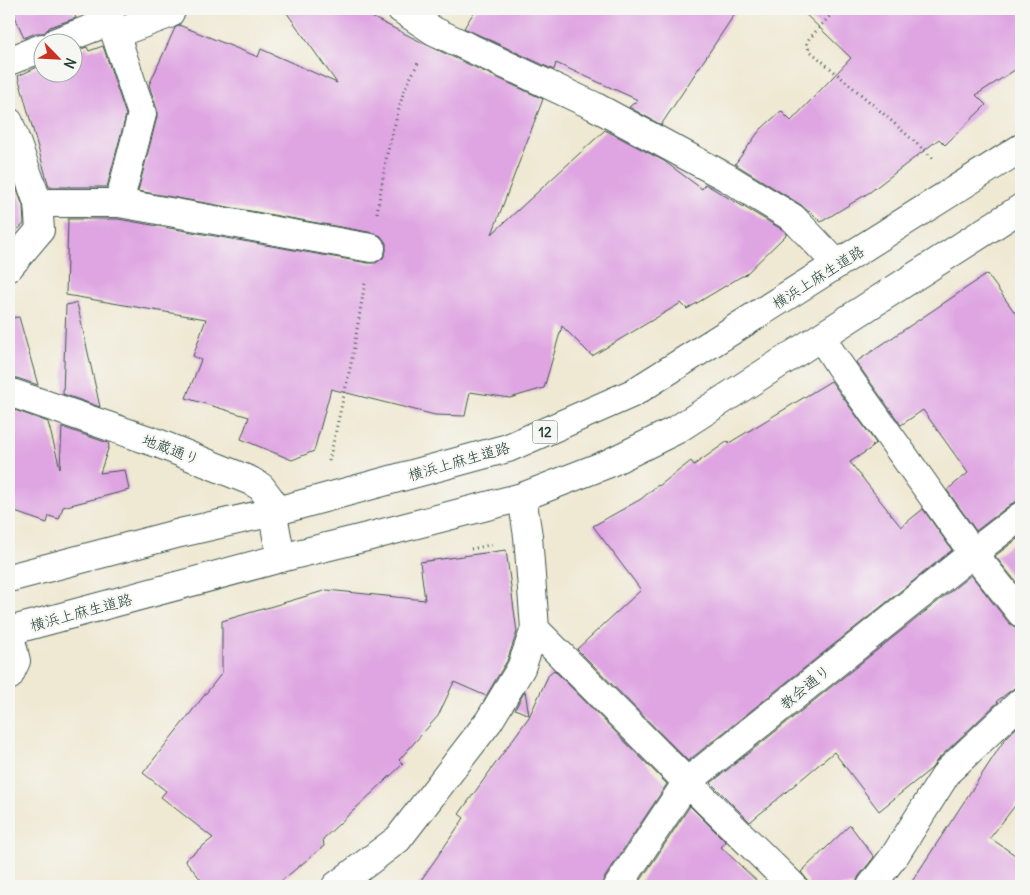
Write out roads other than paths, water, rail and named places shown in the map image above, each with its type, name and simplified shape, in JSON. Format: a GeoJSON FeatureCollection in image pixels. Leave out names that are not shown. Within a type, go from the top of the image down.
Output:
{"type":"FeatureCollection","features":[{"type":"Feature","properties":{"kind":"street"},"geometry":{"type":"LineString","coordinates":[[82,32],[111,21],[169,14],[172,9]]}},
{"type":"Feature","properties":{"kind":"street"},"geometry":{"type":"LineString","coordinates":[[401,9],[432,17],[434,30],[594,106],[726,177],[793,218],[837,264]]}},
{"type":"Feature","properties":{"kind":"street"},"geometry":{"type":"LineString","coordinates":[[111,21],[142,114],[119,204]]}},
{"type":"Feature","properties":{"kind":"street"},"geometry":{"type":"LineString","coordinates":[[9,61],[32,52]]}},
{"type":"Feature","properties":{"kind":"street"},"geometry":{"type":"LineString","coordinates":[[9,122],[38,203],[40,230],[9,267]]}},
{"type":"Feature","properties":{"kind":"street","name":"横浜上麻生道路"},"geometry":{"type":"LineString","coordinates":[[9,578],[180,533],[273,512],[508,448],[633,393],[1021,148]]}},
{"type":"Feature","properties":{"kind":"street"},"geometry":{"type":"LineString","coordinates":[[38,203],[119,204],[371,248]]}},
{"type":"Feature","properties":{"kind":"street","name":"横浜上麻生道路"},"geometry":{"type":"LineString","coordinates":[[9,632],[281,558],[522,497],[607,464],[676,430],[1021,208]]}},
{"type":"Feature","properties":{"kind":"street"},"geometry":{"type":"LineString","coordinates":[[821,337],[838,365],[973,553],[1021,613]]}},
{"type":"Feature","properties":{"kind":"street","name":"地蔵通り"},"geometry":{"type":"LineString","coordinates":[[9,392],[160,444],[251,481],[261,487],[270,499],[281,558]]}},
{"type":"Feature","properties":{"kind":"street"},"geometry":{"type":"LineString","coordinates":[[336,886],[398,839],[489,721],[521,668],[535,629],[528,536],[522,497]]}},
{"type":"Feature","properties":{"kind":"street","name":"教会通り"},"geometry":{"type":"LineString","coordinates":[[618,886],[687,782],[1021,516]]}},
{"type":"Feature","properties":{"kind":"street"},"geometry":{"type":"LineString","coordinates":[[535,629],[793,886]]}},
{"type":"Feature","properties":{"kind":"street"},"geometry":{"type":"LineString","coordinates":[[9,632],[16,661],[9,676]]}},
{"type":"Feature","properties":{"kind":"street"},"geometry":{"type":"LineString","coordinates":[[871,886],[895,855],[948,771],[1021,702]]}}]}
